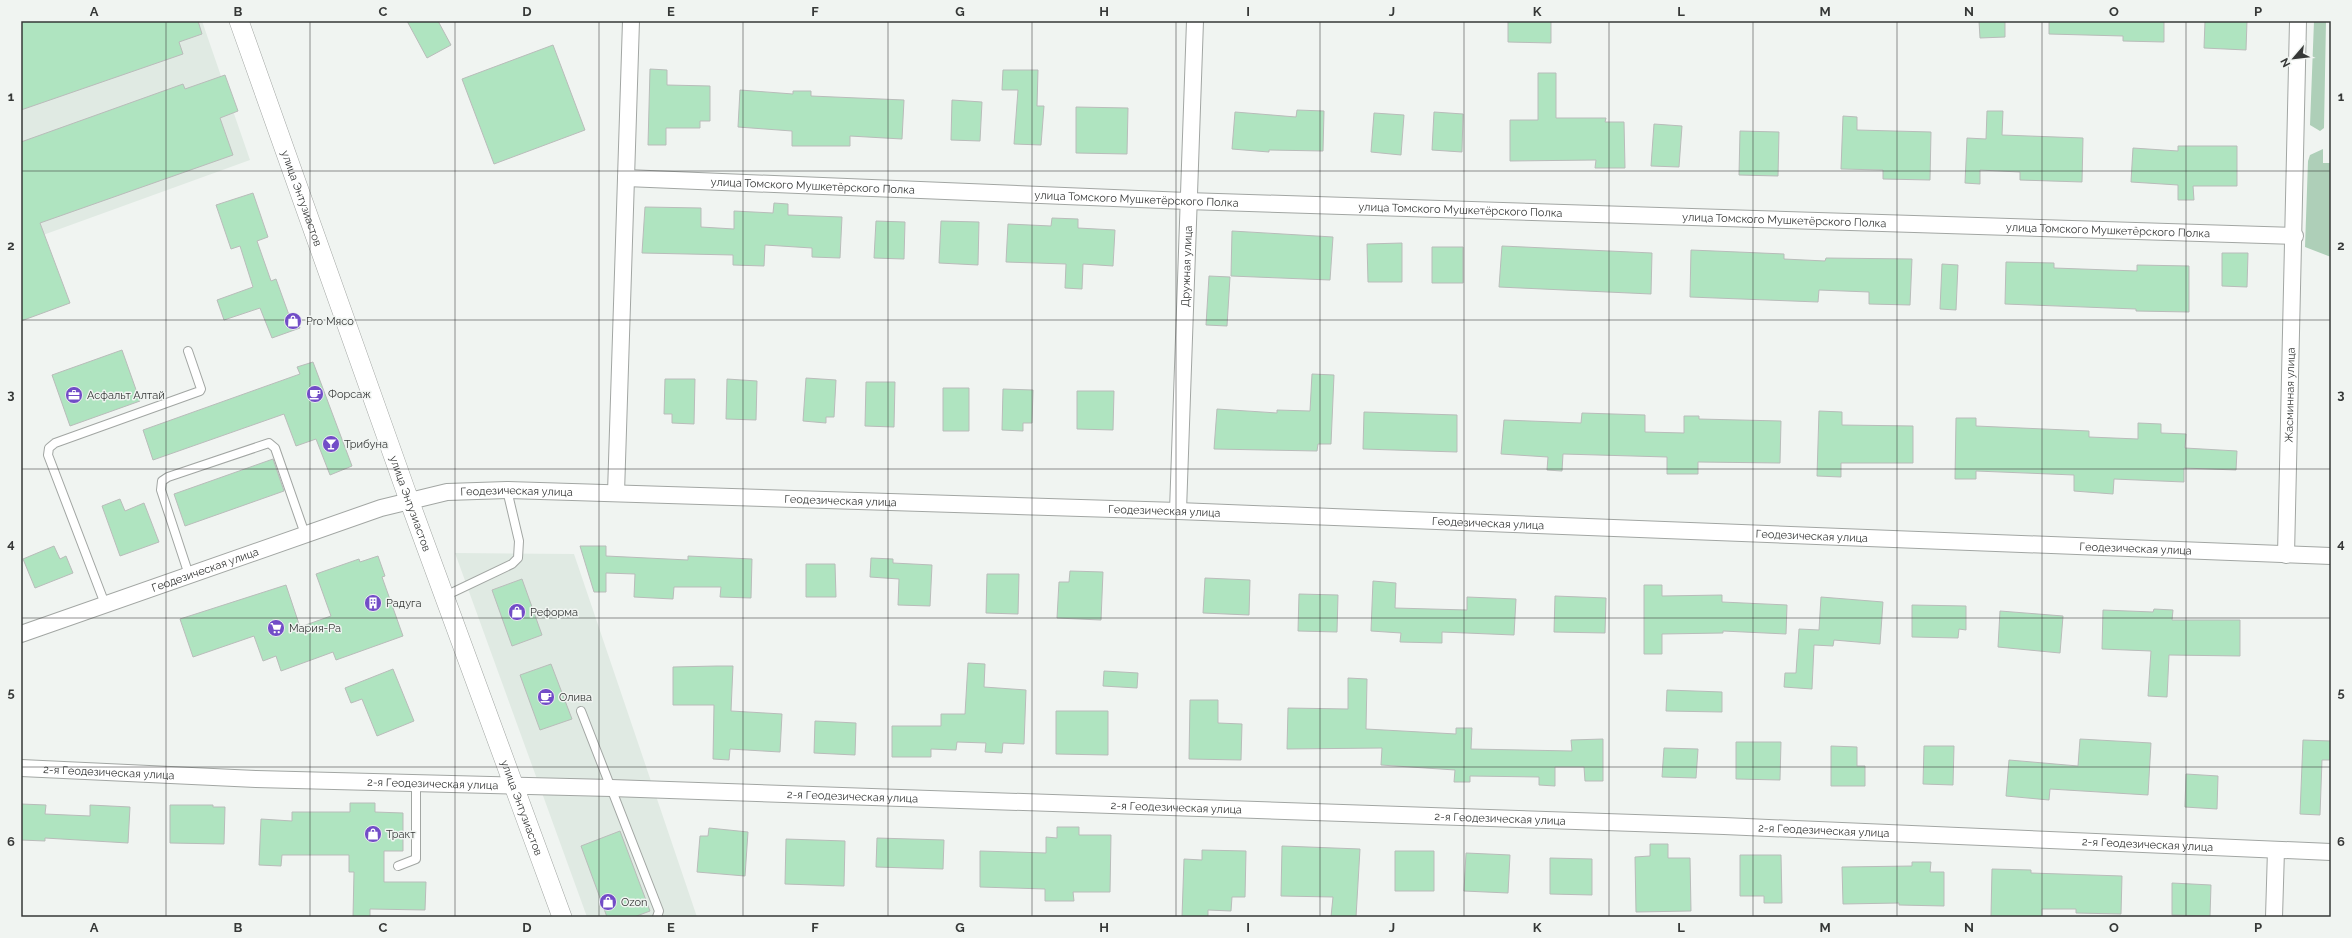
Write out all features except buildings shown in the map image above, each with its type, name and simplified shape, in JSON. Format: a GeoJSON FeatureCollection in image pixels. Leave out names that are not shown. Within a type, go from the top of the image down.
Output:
{"type":"FeatureCollection","features":[{"type":"Feature","properties":{"kind":"street","name":"улица Энтузиастов"},"geometry":{"type":"LineString","coordinates":[[239,21],[409,500],[562,917]]}},
{"type":"Feature","properties":{"kind":"street"},"geometry":{"type":"LineString","coordinates":[[616,493],[631,21]]}},
{"type":"Feature","properties":{"kind":"street","name":"Дружная улица"},"geometry":{"type":"LineString","coordinates":[[1178,511],[1187,201],[1195,21]]}},
{"type":"Feature","properties":{"kind":"street","name":"Жасминная улица"},"geometry":{"type":"LineString","coordinates":[[2286,555],[2295,236],[2298,21]]}},
{"type":"Feature","properties":{"kind":"street","name":"улица Томского Мушкетёрского Полка"},"geometry":{"type":"LineString","coordinates":[[626,178],[1187,201],[2295,236]]}},
{"type":"Feature","properties":{"kind":"street","name":"Геодезическая улица"},"geometry":{"type":"LineString","coordinates":[[21,634],[305,534],[409,500],[447,492],[507,490],[1178,511],[2331,556]]}},
{"type":"Feature","properties":{"kind":"street","name":"2-я Геодезическая улица"},"geometry":{"type":"LineString","coordinates":[[21,768],[256,779],[611,788],[1724,826],[2331,852]]}},
{"type":"Feature","properties":{"kind":"street"},"geometry":{"type":"LineString","coordinates":[[2274,917],[2276,850]]}},
{"type":"Feature","properties":{"kind":"lane"},"geometry":{"type":"LineString","coordinates":[[105,604],[48,455],[50,448],[54,444],[200,391],[201,389],[188,351]]}},
{"type":"Feature","properties":{"kind":"lane"},"geometry":{"type":"LineString","coordinates":[[190,575],[161,490],[162,481],[168,477],[203,464],[269,443],[275,448],[305,534]]}},
{"type":"Feature","properties":{"kind":"lane"},"geometry":{"type":"LineString","coordinates":[[445,596],[512,564],[518,558],[519,540],[507,490]]}},
{"type":"Feature","properties":{"kind":"lane"},"geometry":{"type":"LineString","coordinates":[[581,711],[659,911],[657,917]]}},
{"type":"Feature","properties":{"kind":"lane"},"geometry":{"type":"LineString","coordinates":[[398,866],[416,859],[416,782]]}},
{"type":"Feature","properties":{"kind":"shaded area"},"geometry":{"type":"Polygon","coordinates":[[[21,21],[202,21],[250,160],[21,243],[21,21]]]}},
{"type":"Feature","properties":{"kind":"shaded area"},"geometry":{"type":"Polygon","coordinates":[[[455,553],[574,554],[697,917],[587,917],[455,553]]]}},
{"type":"Feature","properties":{"kind":"green space"},"geometry":{"type":"Polygon","coordinates":[[[2314,21],[2326,21],[2324,128],[2320,131],[2310,125],[2314,21]]]}},
{"type":"Feature","properties":{"kind":"green space"},"geometry":{"type":"Polygon","coordinates":[[[2323,149],[2323,163],[2331,163],[2331,257],[2305,247],[2308,161],[2310,155],[2323,149]]]}},
{"type":"Feature","properties":{"kind":"place","name":"Pro Мясо"},"geometry":{"type":"Point","coordinates":[293,321]}},
{"type":"Feature","properties":{"kind":"place","name":"Форсаж"},"geometry":{"type":"Point","coordinates":[315,394]}},
{"type":"Feature","properties":{"kind":"place","name":"Асфальт Алтай"},"geometry":{"type":"Point","coordinates":[74,395]}},
{"type":"Feature","properties":{"kind":"place","name":"Трибуна"},"geometry":{"type":"Point","coordinates":[331,444]}},
{"type":"Feature","properties":{"kind":"place","name":"Радуга"},"geometry":{"type":"Point","coordinates":[373,603]}},
{"type":"Feature","properties":{"kind":"place","name":"Реформа"},"geometry":{"type":"Point","coordinates":[517,612]}},
{"type":"Feature","properties":{"kind":"place","name":"Мария-Ра"},"geometry":{"type":"Point","coordinates":[276,628]}},
{"type":"Feature","properties":{"kind":"place","name":"Олива"},"geometry":{"type":"Point","coordinates":[546,697]}},
{"type":"Feature","properties":{"kind":"place","name":"Тракт"},"geometry":{"type":"Point","coordinates":[373,834]}},
{"type":"Feature","properties":{"kind":"place","name":"Ozon"},"geometry":{"type":"Point","coordinates":[608,902]}}]}
